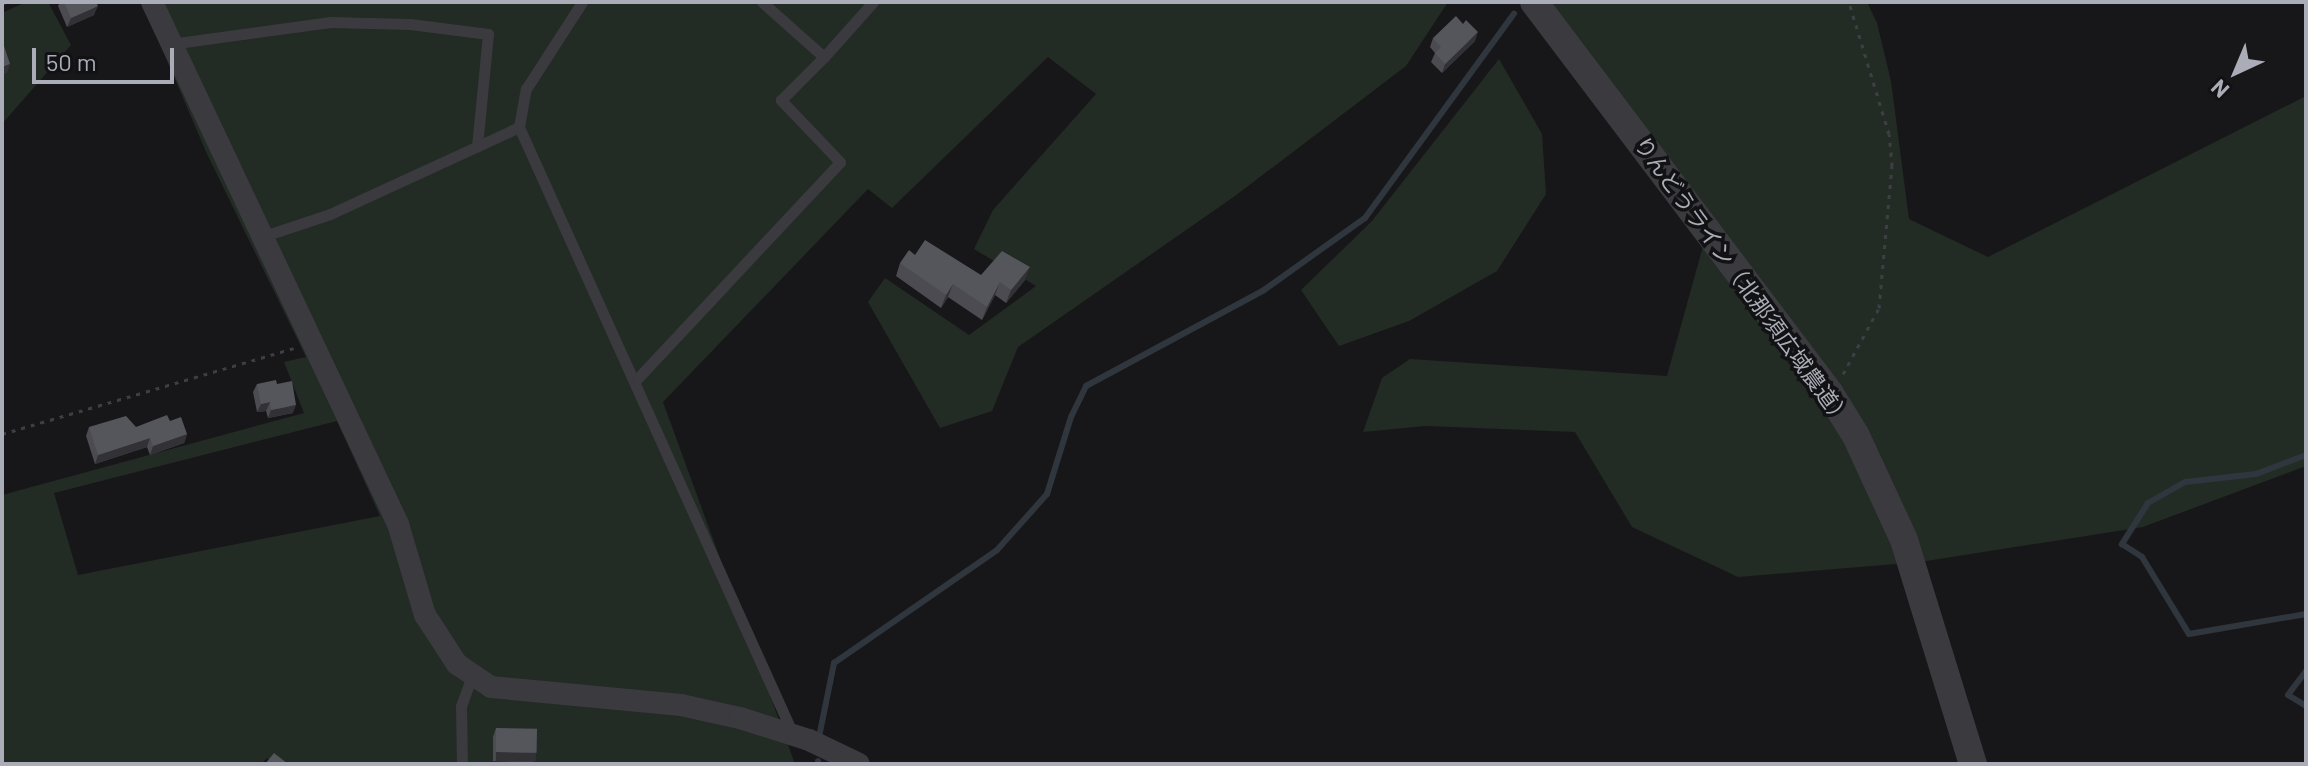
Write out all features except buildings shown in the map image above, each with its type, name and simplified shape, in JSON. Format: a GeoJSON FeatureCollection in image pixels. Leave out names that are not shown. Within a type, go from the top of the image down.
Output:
{"type":"FeatureCollection","features":[{"type":"Feature","properties":{"kind":"street"},"geometry":{"type":"LineString","coordinates":[[152,2],[398,524],[425,615],[471,678],[516,691],[701,709],[793,735],[859,764]]}},
{"type":"Feature","properties":{"kind":"street","name":"りんどうライン（北那須広域農道）"},"geometry":{"type":"LineString","coordinates":[[1534,2],[1830,394],[1904,540],[1973,764]]}},
{"type":"Feature","properties":{"kind":"lane"},"geometry":{"type":"LineString","coordinates":[[582,2],[526,89],[519,127],[637,379],[793,735]]}},
{"type":"Feature","properties":{"kind":"lane"},"geometry":{"type":"LineString","coordinates":[[762,2],[824,57]]}},
{"type":"Feature","properties":{"kind":"lane"},"geometry":{"type":"LineString","coordinates":[[637,379],[840,162],[781,100],[873,2]]}},
{"type":"Feature","properties":{"kind":"lane"},"geometry":{"type":"LineString","coordinates":[[170,44],[330,22],[410,24],[488,34],[477,146]]}},
{"type":"Feature","properties":{"kind":"lane"},"geometry":{"type":"LineString","coordinates":[[261,237],[330,214],[519,127]]}},
{"type":"Feature","properties":{"kind":"lane"},"geometry":{"type":"LineString","coordinates":[[462,764],[461,706],[471,678]]}},
{"type":"Feature","properties":{"kind":"path"},"geometry":{"type":"LineString","coordinates":[[1830,394],[1879,308],[1892,166],[1889,134],[1849,2]]}},
{"type":"Feature","properties":{"kind":"path"},"geometry":{"type":"LineString","coordinates":[[2,434],[313,342]]}},
{"type":"Feature","properties":{"kind":"shaded area"},"geometry":{"type":"Polygon","coordinates":[[[26,2],[48,2],[71,45],[2,124],[2,13],[26,2]]]}},
{"type":"Feature","properties":{"kind":"shaded area"},"geometry":{"type":"Polygon","coordinates":[[[142,2],[1448,2],[1406,66],[1235,196],[1018,347],[992,411],[940,428],[868,302],[885,278],[969,335],[1036,286],[974,249],[993,210],[1096,94],[1048,57],[892,208],[868,189],[663,402],[795,764],[275,764],[267,758],[261,764],[2,764],[2,495],[304,413],[284,362],[306,357],[207,154],[142,2]],[[337,421],[54,493],[78,575],[380,516],[337,421]]]}},
{"type":"Feature","properties":{"kind":"shaded area"},"geometry":{"type":"Polygon","coordinates":[[[1527,2],[1867,2],[1877,23],[1891,81],[1909,219],[1988,257],[2306,96],[2306,466],[2143,527],[1920,562],[1738,577],[1632,527],[1575,432],[1425,426],[1363,432],[1382,378],[1410,359],[1667,376],[1710,221],[1527,2]]]}},
{"type":"Feature","properties":{"kind":"shaded area"},"geometry":{"type":"Polygon","coordinates":[[[1499,59],[1542,134],[1546,194],[1497,271],[1409,321],[1339,346],[1301,290],[1372,221],[1499,59]]]}},
{"type":"Feature","properties":{"kind":"waterway"},"geometry":{"type":"LineString","coordinates":[[819,737],[834,663],[997,550],[1047,494],[1071,417],[1086,386],[1264,290],[1365,218],[1514,14]]}},
{"type":"Feature","properties":{"kind":"waterway"},"geometry":{"type":"LineString","coordinates":[[2306,455],[2256,474],[2185,482],[2148,503],[2122,544],[2142,557],[2189,634],[2306,614]]}},
{"type":"Feature","properties":{"kind":"waterway"},"geometry":{"type":"LineString","coordinates":[[2306,671],[2288,695],[2306,706]]}}]}
